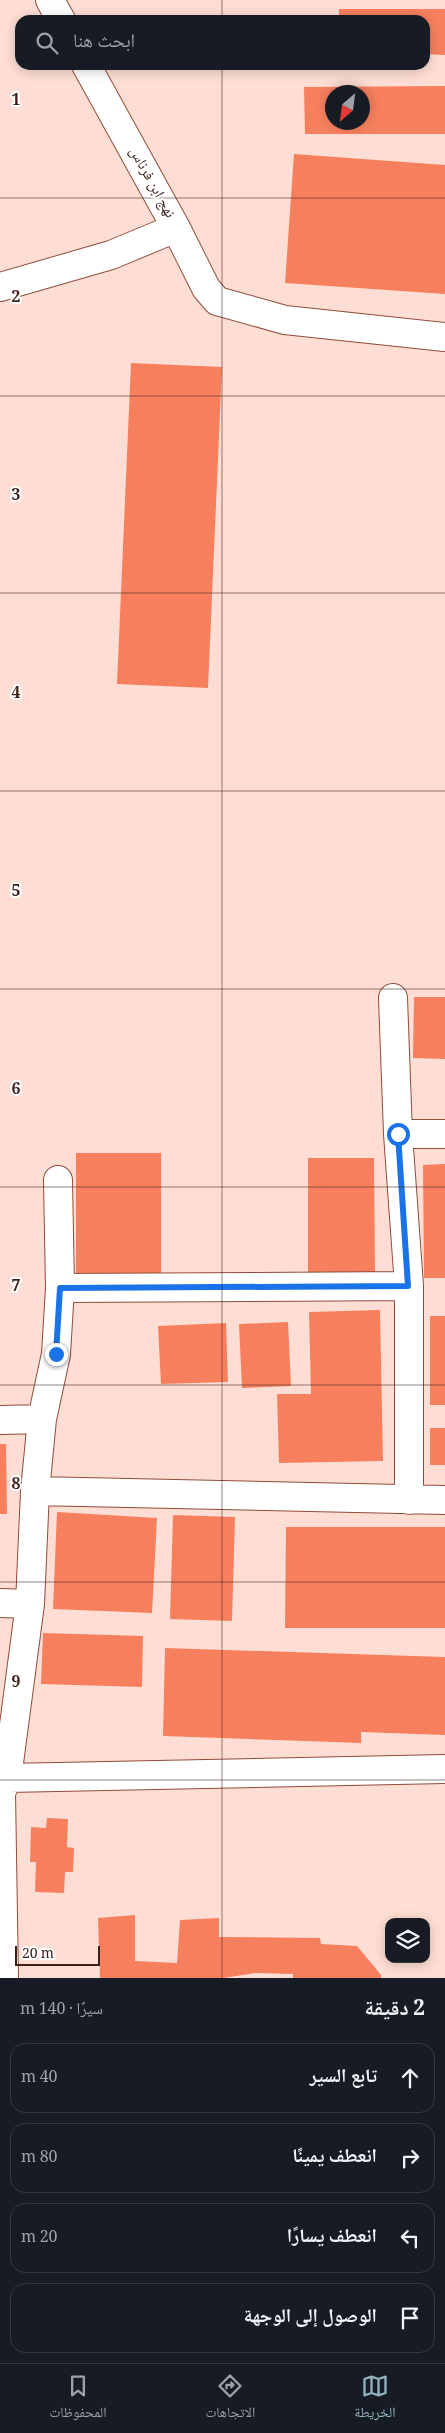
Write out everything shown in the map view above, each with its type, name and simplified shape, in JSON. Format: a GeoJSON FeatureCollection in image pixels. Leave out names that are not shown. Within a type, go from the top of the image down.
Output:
{"type":"FeatureCollection","features":[{"type":"Feature","properties":{"kind":"street"},"geometry":{"type":"LineString","coordinates":[[50,0],[58,15]]}},
{"type":"Feature","properties":{"kind":"street","name":"نهج ابن فرناس"},"geometry":{"type":"LineString","coordinates":[[89,70],[176,228],[206,288],[217,301],[285,320],[445,337]]}},
{"type":"Feature","properties":{"kind":"street"},"geometry":{"type":"LineString","coordinates":[[0,287],[111,255],[176,228]]}},
{"type":"Feature","properties":{"kind":"street"},"geometry":{"type":"LineString","coordinates":[[393,998],[398,1134],[408,1286],[409,1500]]}},
{"type":"Feature","properties":{"kind":"street"},"geometry":{"type":"LineString","coordinates":[[398,1134],[445,1134]]}},
{"type":"Feature","properties":{"kind":"street"},"geometry":{"type":"LineString","coordinates":[[4,1978],[3,1788],[30,1604],[35,1491],[42,1419],[56,1354],[60,1288],[58,1180]]}},
{"type":"Feature","properties":{"kind":"street"},"geometry":{"type":"LineString","coordinates":[[60,1288],[408,1286]]}},
{"type":"Feature","properties":{"kind":"street"},"geometry":{"type":"LineString","coordinates":[[0,1420],[42,1419]]}},
{"type":"Feature","properties":{"kind":"street"},"geometry":{"type":"LineString","coordinates":[[35,1491],[445,1500]]}},
{"type":"Feature","properties":{"kind":"street"},"geometry":{"type":"LineString","coordinates":[[0,1603],[30,1604]]}},
{"type":"Feature","properties":{"kind":"street"},"geometry":{"type":"LineString","coordinates":[[3,1788],[445,1769]]}},
{"type":"Feature","properties":{"kind":"building"},"geometry":{"type":"Polygon","coordinates":[[[339,9],[445,9],[445,55],[430,54],[430,15],[339,15],[339,9]]]}},
{"type":"Feature","properties":{"kind":"building"},"geometry":{"type":"Polygon","coordinates":[[[445,86],[445,134],[305,134],[304,87],[325,87],[325,130],[370,130],[370,87],[445,86]]]}},
{"type":"Feature","properties":{"kind":"building"},"geometry":{"type":"Polygon","coordinates":[[[294,154],[445,165],[445,294],[285,283],[294,154]]]}},
{"type":"Feature","properties":{"kind":"building"},"geometry":{"type":"Polygon","coordinates":[[[131,363],[222,367],[208,688],[117,684],[131,363]]]}},
{"type":"Feature","properties":{"kind":"building"},"geometry":{"type":"Polygon","coordinates":[[[414,997],[445,997],[445,1059],[413,1058],[414,997]]]}},
{"type":"Feature","properties":{"kind":"building"},"geometry":{"type":"Polygon","coordinates":[[[76,1153],[161,1153],[161,1274],[76,1275],[76,1153]]]}},
{"type":"Feature","properties":{"kind":"building"},"geometry":{"type":"Polygon","coordinates":[[[308,1158],[374,1158],[375,1273],[308,1273],[308,1158]]]}},
{"type":"Feature","properties":{"kind":"building"},"geometry":{"type":"Polygon","coordinates":[[[445,1164],[445,1278],[424,1278],[423,1165],[445,1164]]]}},
{"type":"Feature","properties":{"kind":"building"},"geometry":{"type":"Polygon","coordinates":[[[380,1310],[383,1461],[279,1463],[277,1394],[311,1394],[309,1312],[380,1310]]]}},
{"type":"Feature","properties":{"kind":"building"},"geometry":{"type":"Polygon","coordinates":[[[430,1316],[445,1316],[445,1405],[430,1405],[430,1316]]]}},
{"type":"Feature","properties":{"kind":"building"},"geometry":{"type":"Polygon","coordinates":[[[288,1322],[291,1386],[242,1388],[239,1324],[288,1322]]]}},
{"type":"Feature","properties":{"kind":"building"},"geometry":{"type":"Polygon","coordinates":[[[226,1323],[228,1382],[161,1384],[158,1326],[226,1323]]]}},
{"type":"Feature","properties":{"kind":"building"},"geometry":{"type":"Polygon","coordinates":[[[430,1428],[445,1428],[445,1465],[430,1465],[430,1428]]]}},
{"type":"Feature","properties":{"kind":"building"},"geometry":{"type":"Polygon","coordinates":[[[0,1444],[6,1444],[7,1514],[0,1514],[0,1444]]]}},
{"type":"Feature","properties":{"kind":"building"},"geometry":{"type":"Polygon","coordinates":[[[57,1512],[157,1518],[152,1613],[53,1609],[57,1512]]]}},
{"type":"Feature","properties":{"kind":"building"},"geometry":{"type":"Polygon","coordinates":[[[173,1515],[235,1517],[232,1621],[170,1619],[173,1515]]]}},
{"type":"Feature","properties":{"kind":"building"},"geometry":{"type":"Polygon","coordinates":[[[286,1527],[445,1527],[445,1628],[285,1628],[286,1527]]]}},
{"type":"Feature","properties":{"kind":"building"},"geometry":{"type":"Polygon","coordinates":[[[43,1633],[143,1636],[142,1687],[41,1684],[43,1633]]]}},
{"type":"Feature","properties":{"kind":"building"},"geometry":{"type":"Polygon","coordinates":[[[165,1648],[445,1657],[445,1735],[361,1732],[361,1743],[163,1736],[165,1648]]]}},
{"type":"Feature","properties":{"kind":"building"},"geometry":{"type":"Polygon","coordinates":[[[47,1818],[68,1819],[67,1847],[74,1848],[73,1872],[65,1872],[64,1893],[35,1892],[36,1862],[30,1862],[31,1827],[46,1828],[47,1818]]]}},
{"type":"Feature","properties":{"kind":"building"},"geometry":{"type":"Polygon","coordinates":[[[135,1915],[135,1961],[177,1963],[180,1920],[219,1918],[219,1937],[320,1938],[321,1944],[357,1946],[381,1975],[381,1978],[293,1978],[293,1974],[256,1973],[223,1978],[100,1978],[98,1918],[135,1915]]]}},
{"type":"Feature","properties":{"kind":"route"},"geometry":{"type":"LineString","coordinates":[[56,1354],[60,1288],[408,1286],[398,1134]]}}]}
